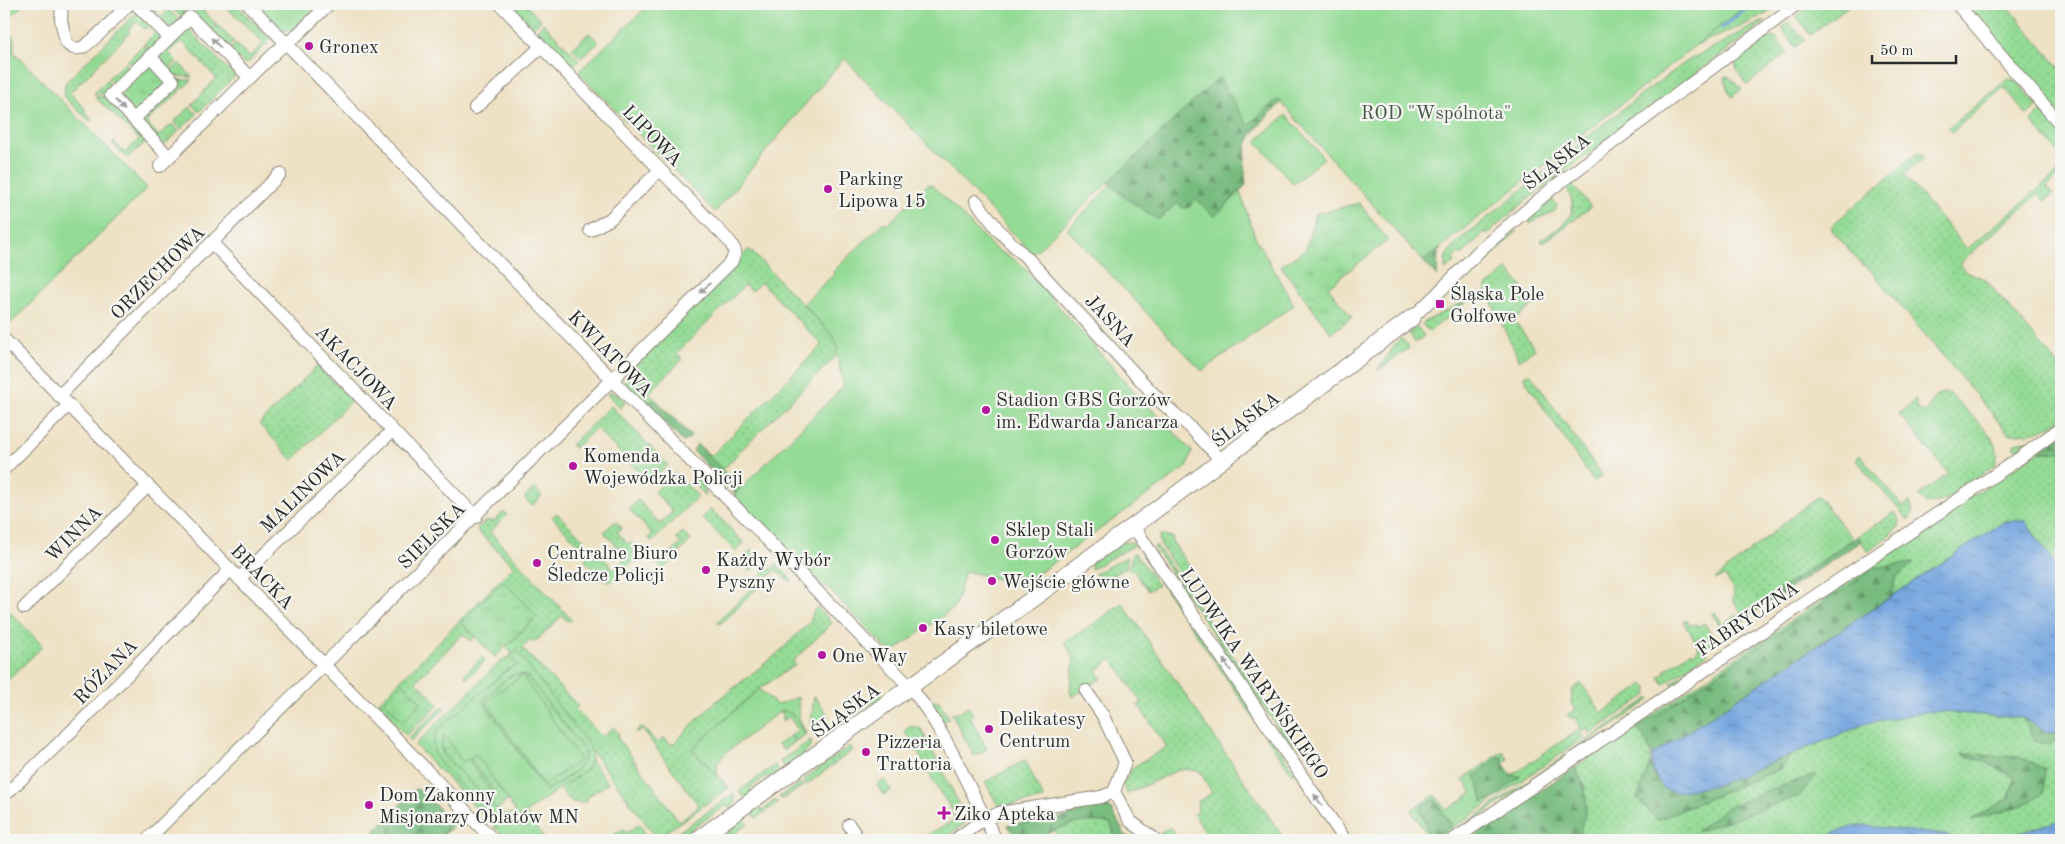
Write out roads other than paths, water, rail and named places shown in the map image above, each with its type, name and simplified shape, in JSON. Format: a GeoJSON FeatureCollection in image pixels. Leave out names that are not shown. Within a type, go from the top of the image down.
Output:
{"type":"FeatureCollection","features":[{"type":"Feature","properties":{"kind":"street"},"geometry":{"type":"LineString","coordinates":[[62,4],[61,20],[66,42],[73,48],[78,48],[87,44],[129,4]]}},
{"type":"Feature","properties":{"kind":"street"},"geometry":{"type":"LineString","coordinates":[[136,4],[169,37]]}},
{"type":"Feature","properties":{"kind":"street","name":"KWIATOWA"},"geometry":{"type":"LineString","coordinates":[[248,4],[910,687],[924,704],[936,725],[996,840]]}},
{"type":"Feature","properties":{"kind":"street"},"geometry":{"type":"LineString","coordinates":[[160,166],[329,4]]}},
{"type":"Feature","properties":{"kind":"street","name":"LIPOWA"},"geometry":{"type":"LineString","coordinates":[[500,4],[730,242],[735,251]]}},
{"type":"Feature","properties":{"kind":"street","name":"ŚLĄSKA"},"geometry":{"type":"LineString","coordinates":[[697,840],[1222,461],[1412,317],[1480,249],[1554,187],[1797,4]]}},
{"type":"Feature","properties":{"kind":"street"},"geometry":{"type":"LineString","coordinates":[[1957,4],[2061,125]]}},
{"type":"Feature","properties":{"kind":"street"},"geometry":{"type":"LineString","coordinates":[[169,157],[111,95],[190,16],[250,78]]}},
{"type":"Feature","properties":{"kind":"street"},"geometry":{"type":"LineString","coordinates":[[475,108],[542,47]]}},
{"type":"Feature","properties":{"kind":"street"},"geometry":{"type":"LineString","coordinates":[[134,120],[173,80],[150,56]]}},
{"type":"Feature","properties":{"kind":"street"},"geometry":{"type":"LineString","coordinates":[[590,230],[610,219],[660,170]]}},
{"type":"Feature","properties":{"kind":"street","name":"ORZECHOWA"},"geometry":{"type":"LineString","coordinates":[[59,396],[280,174]]}},
{"type":"Feature","properties":{"kind":"street","name":"JASNA"},"geometry":{"type":"LineString","coordinates":[[976,201],[1000,232],[1030,261],[1162,403],[1189,426],[1222,461]]}},
{"type":"Feature","properties":{"kind":"street","name":"AKACJOWA"},"geometry":{"type":"LineString","coordinates":[[212,243],[476,517]]}},
{"type":"Feature","properties":{"kind":"street","name":"SIELSKA"},"geometry":{"type":"LineString","coordinates":[[147,840],[476,517],[732,261],[735,251]]}},
{"type":"Feature","properties":{"kind":"street","name":"BRACKA"},"geometry":{"type":"LineString","coordinates":[[4,339],[493,840]]}},
{"type":"Feature","properties":{"kind":"street"},"geometry":{"type":"LineString","coordinates":[[4,469],[69,405]]}},
{"type":"Feature","properties":{"kind":"street","name":"FABRYCZNA"},"geometry":{"type":"LineString","coordinates":[[1453,840],[2017,460],[2061,428]]}},
{"type":"Feature","properties":{"kind":"street","name":"MALINOWA"},"geometry":{"type":"LineString","coordinates":[[235,574],[392,431]]}},
{"type":"Feature","properties":{"kind":"street","name":"WINNA"},"geometry":{"type":"LineString","coordinates":[[24,608],[148,486]]}},
{"type":"Feature","properties":{"kind":"street","name":"LUDWIKA WARYŃSKIEGO"},"geometry":{"type":"LineString","coordinates":[[1133,526],[1345,840]]}},
{"type":"Feature","properties":{"kind":"street","name":"RÓŻANA"},"geometry":{"type":"LineString","coordinates":[[4,796],[235,574]]}},
{"type":"Feature","properties":{"kind":"street"},"geometry":{"type":"LineString","coordinates":[[1086,691],[1103,716],[1125,762],[1122,773],[1115,784],[1114,792],[1130,821],[1156,840]]}},
{"type":"Feature","properties":{"kind":"street"},"geometry":{"type":"LineString","coordinates":[[955,840],[985,819],[999,813],[1101,797],[1114,792]]}},
{"type":"Feature","properties":{"kind":"street"},"geometry":{"type":"LineString","coordinates":[[849,825],[859,840]]}},
{"type":"Feature","properties":{"kind":"water"},"geometry":{"type":"Polygon","coordinates":[[[2005,521],[2025,521],[2061,573],[2061,733],[2046,732],[2023,718],[1930,711],[1867,723],[1717,785],[1676,792],[1664,789],[1653,769],[1653,755],[2005,521]]]}},
{"type":"Feature","properties":{"kind":"water"},"geometry":{"type":"Polygon","coordinates":[[[2061,820],[2061,840],[1997,840],[2061,820]]]}},
{"type":"Feature","properties":{"kind":"water"},"geometry":{"type":"Polygon","coordinates":[[[1859,825],[1945,835],[1963,840],[1826,840],[1836,832],[1859,825]]]}},
{"type":"Feature","properties":{"kind":"waterway"},"geometry":{"type":"LineString","coordinates":[[1722,28],[1752,4]]}},
{"type":"Feature","properties":{"kind":"place","name":"Gronex"},"geometry":{"type":"Point","coordinates":[309,46]}},
{"type":"Feature","properties":{"kind":"place","name":"Parking Lipowa 15"},"geometry":{"type":"Point","coordinates":[828,189]}},
{"type":"Feature","properties":{"kind":"place","name":"Śląska Pole Golfowe"},"geometry":{"type":"Point","coordinates":[1440,304]}},
{"type":"Feature","properties":{"kind":"place","name":"Stadion GBS Gorzów im. Edwarda Jancarza"},"geometry":{"type":"Point","coordinates":[986,410]}},
{"type":"Feature","properties":{"kind":"place","name":"Komenda Wojewódzka Policji"},"geometry":{"type":"Point","coordinates":[573,466]}},
{"type":"Feature","properties":{"kind":"place","name":"Sklep Stali Gorzów"},"geometry":{"type":"Point","coordinates":[995,540]}},
{"type":"Feature","properties":{"kind":"place","name":"Centralne Biuro Śledcze Policji"},"geometry":{"type":"Point","coordinates":[537,563]}},
{"type":"Feature","properties":{"kind":"place","name":"Każdy Wybór Pyszny"},"geometry":{"type":"Point","coordinates":[706,570]}},
{"type":"Feature","properties":{"kind":"place","name":"Wejście główne"},"geometry":{"type":"Point","coordinates":[992,581]}},
{"type":"Feature","properties":{"kind":"place","name":"Kasy biletowe"},"geometry":{"type":"Point","coordinates":[923,628]}},
{"type":"Feature","properties":{"kind":"place","name":"One Way"},"geometry":{"type":"Point","coordinates":[822,655]}},
{"type":"Feature","properties":{"kind":"place","name":"Delikatesy Centrum"},"geometry":{"type":"Point","coordinates":[989,729]}},
{"type":"Feature","properties":{"kind":"place","name":"Pizzeria Trattoria"},"geometry":{"type":"Point","coordinates":[866,752]}},
{"type":"Feature","properties":{"kind":"place","name":"Dom Zakonny Misjonarzy Oblatów MN"},"geometry":{"type":"Point","coordinates":[369,805]}},
{"type":"Feature","properties":{"kind":"place","name":"Ziko Apteka"},"geometry":{"type":"Point","coordinates":[944,813]}},
{"type":"Feature","properties":{"kind":"park label","name":"ROD \"Wspólnota\""},"geometry":{"type":"Point","coordinates":[1436,112]}}]}
